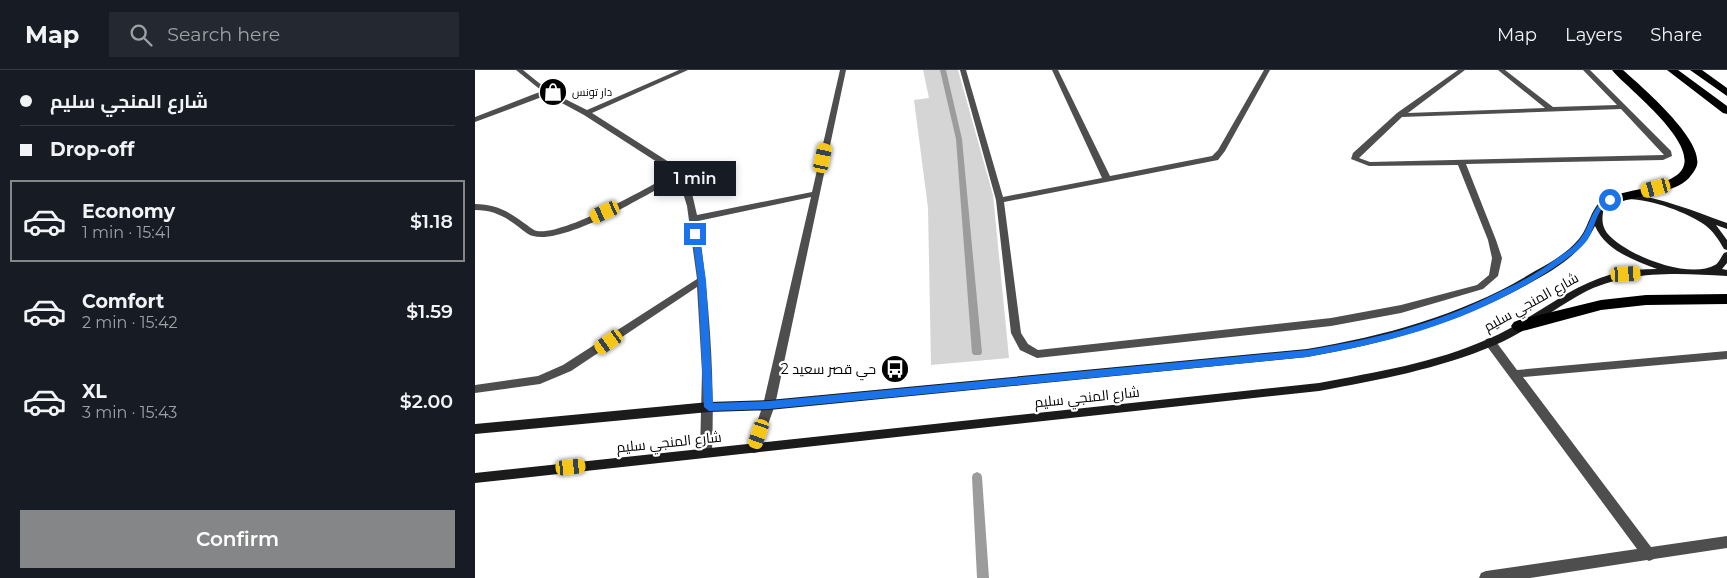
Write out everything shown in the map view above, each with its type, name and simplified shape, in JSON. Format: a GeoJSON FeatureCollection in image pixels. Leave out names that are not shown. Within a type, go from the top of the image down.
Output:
{"type":"FeatureCollection","features":[{"type":"Feature","properties":{"kind":"highway"},"geometry":{"type":"LineString","coordinates":[[1617,70],[1672,123],[1683,138],[1690,153],[1691,167],[1685,176],[1673,183],[1623,197]]}},
{"type":"Feature","properties":{"kind":"highway"},"geometry":{"type":"LineString","coordinates":[[1672,70],[1727,111]]}},
{"type":"Feature","properties":{"kind":"highway"},"geometry":{"type":"LineString","coordinates":[[1695,70],[1727,93]]}},
{"type":"Feature","properties":{"kind":"highway"},"geometry":{"type":"LineString","coordinates":[[1519,326],[1601,305],[1646,300],[1727,299]]}},
{"type":"Feature","properties":{"kind":"main road","name":"شارع المنجي سليم"},"geometry":{"type":"LineString","coordinates":[[475,429],[709,407],[769,405],[1307,353],[1356,345],[1435,324],[1511,290],[1549,268],[1583,240],[1601,205],[1610,200],[1623,197],[1656,200],[1727,226]]}},
{"type":"Feature","properties":{"kind":"main road","name":"شارع المنجي سليم"},"geometry":{"type":"LineString","coordinates":[[1597,212],[1597,223],[1618,247],[1651,264],[1681,272]]}},
{"type":"Feature","properties":{"kind":"main road","name":"شارع المنجي سليم"},"geometry":{"type":"LineString","coordinates":[[1691,213],[1708,223],[1721,235],[1727,247]]}},
{"type":"Feature","properties":{"kind":"main road","name":"شارع المنجي سليم"},"geometry":{"type":"LineString","coordinates":[[1704,272],[1719,267],[1727,259],[1727,255]]}},
{"type":"Feature","properties":{"kind":"main road","name":"شارع المنجي سليم"},"geometry":{"type":"LineString","coordinates":[[475,478],[1319,387],[1406,370],[1490,342],[1557,304],[1611,278],[1626,274],[1727,273]]}},
{"type":"Feature","properties":{"kind":"street"},"geometry":{"type":"LineString","coordinates":[[519,70],[547,92],[587,113],[680,174],[688,189],[702,280],[709,407],[706,452]]}},
{"type":"Feature","properties":{"kind":"street"},"geometry":{"type":"LineString","coordinates":[[587,113],[685,70]]}},
{"type":"Feature","properties":{"kind":"street"},"geometry":{"type":"LineString","coordinates":[[754,448],[769,405],[843,70]]}},
{"type":"Feature","properties":{"kind":"street"},"geometry":{"type":"LineString","coordinates":[[963,70],[1000,200],[1016,333],[1023,347],[1037,354],[1331,322],[1401,309],[1480,287],[1493,276],[1497,258],[1492,240],[1461,163]]}},
{"type":"Feature","properties":{"kind":"street"},"geometry":{"type":"LineString","coordinates":[[1055,70],[1107,179]]}},
{"type":"Feature","properties":{"kind":"street"},"geometry":{"type":"LineString","coordinates":[[1000,200],[1215,158],[1221,151],[1267,70]]}},
{"type":"Feature","properties":{"kind":"street"},"geometry":{"type":"LineString","coordinates":[[1462,70],[1400,115],[1355,158],[1369,164],[1667,156],[1669,153],[1585,70]]}},
{"type":"Feature","properties":{"kind":"street"},"geometry":{"type":"LineString","coordinates":[[1501,70],[1551,109]]}},
{"type":"Feature","properties":{"kind":"street"},"geometry":{"type":"LineString","coordinates":[[475,120],[547,92]]}},
{"type":"Feature","properties":{"kind":"street"},"geometry":{"type":"LineString","coordinates":[[1400,115],[1622,107]]}},
{"type":"Feature","properties":{"kind":"street"},"geometry":{"type":"LineString","coordinates":[[475,207],[495,208],[533,234],[556,234],[680,174]]}},
{"type":"Feature","properties":{"kind":"street"},"geometry":{"type":"LineString","coordinates":[[693,219],[815,194]]}},
{"type":"Feature","properties":{"kind":"street"},"geometry":{"type":"LineString","coordinates":[[475,389],[540,380],[567,368],[702,280]]}},
{"type":"Feature","properties":{"kind":"street"},"geometry":{"type":"LineString","coordinates":[[1490,342],[1649,555]]}},
{"type":"Feature","properties":{"kind":"street"},"geometry":{"type":"LineString","coordinates":[[1514,374],[1727,355]]}},
{"type":"Feature","properties":{"kind":"street"},"geometry":{"type":"LineString","coordinates":[[1486,578],[1516,576],[1727,542]]}},
{"type":"Feature","properties":{"kind":"shaded area"},"geometry":{"type":"Polygon","coordinates":[[[923,70],[958,70],[993,195],[1009,358],[931,365],[928,208],[914,100],[929,98],[923,70]]]}},
{"type":"Feature","properties":{"kind":"waterway"},"geometry":{"type":"LineString","coordinates":[[943,70],[959,139],[977,353]]}},
{"type":"Feature","properties":{"kind":"waterway"},"geometry":{"type":"LineString","coordinates":[[977,477],[983,578]]}},
{"type":"Feature","properties":{"kind":"place","name":"دار تونس"},"geometry":{"type":"Point","coordinates":[553,92]}},
{"type":"Feature","properties":{"kind":"place","name":"2 حي قصر سعيد"},"geometry":{"type":"Point","coordinates":[895,369]}},
{"type":"Feature","properties":{"kind":"route"},"geometry":{"type":"LineString","coordinates":[[695,234],[702,280],[709,407],[769,405],[1307,353],[1356,345],[1404,334],[1469,310],[1511,290],[1549,268],[1583,240],[1601,205],[1610,200]]}}]}
